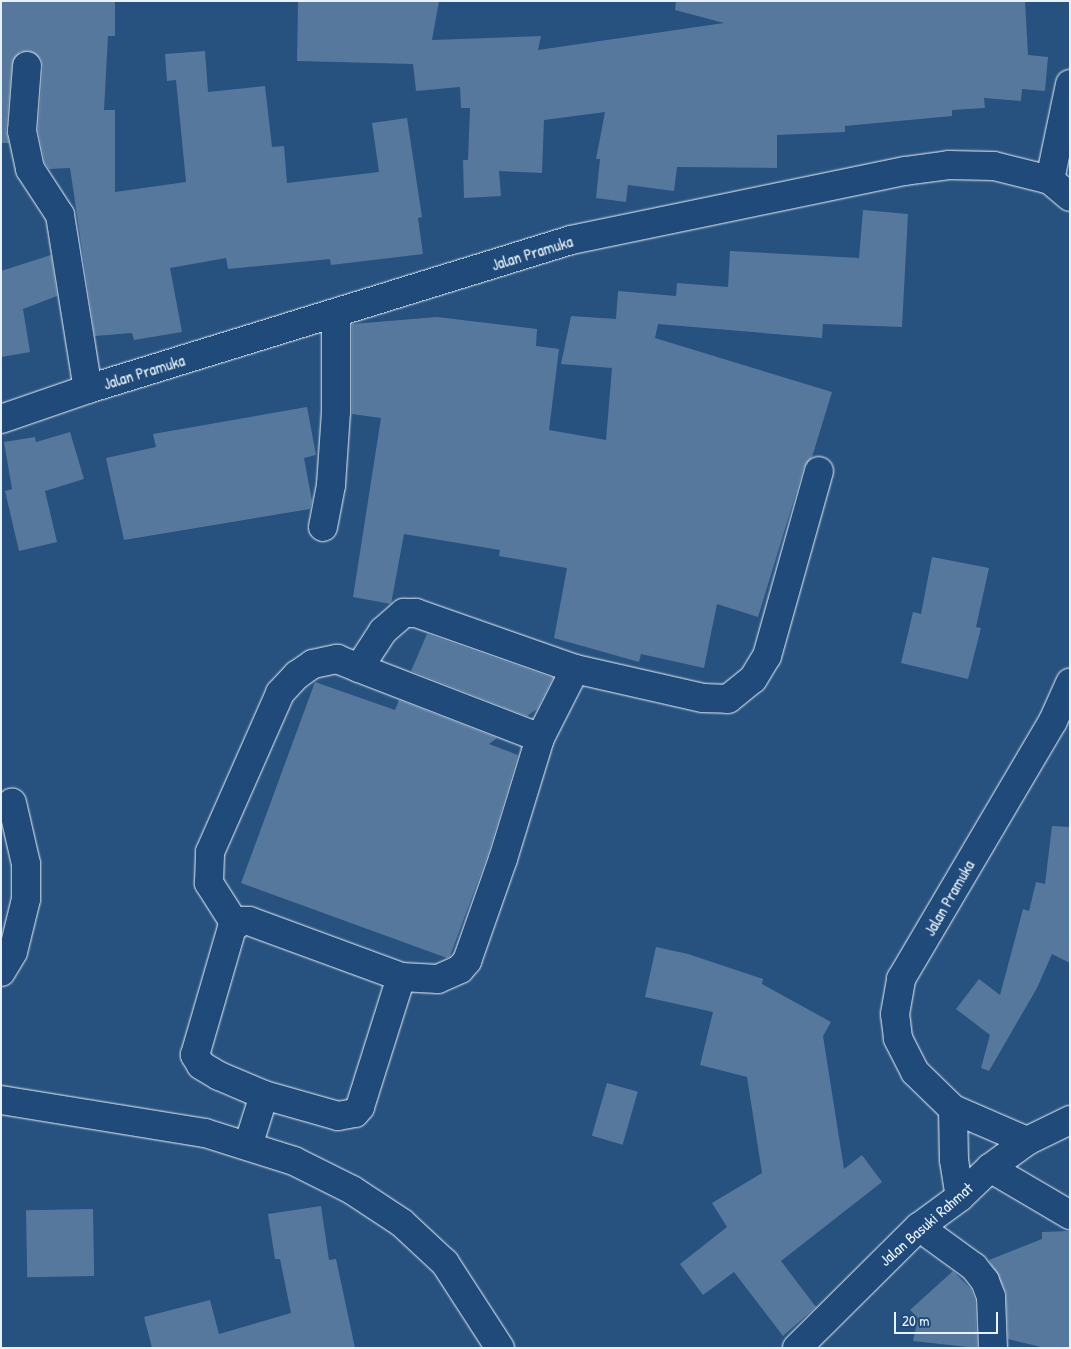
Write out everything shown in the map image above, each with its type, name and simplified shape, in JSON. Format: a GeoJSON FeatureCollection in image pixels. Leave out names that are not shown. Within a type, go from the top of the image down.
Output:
{"type":"FeatureCollection","features":[{"type":"Feature","properties":{"kind":"main road"},"geometry":{"type":"LineString","coordinates":[[27,66],[23,136],[30,169],[60,215],[88,389]]}},
{"type":"Feature","properties":{"kind":"main road"},"geometry":{"type":"LineString","coordinates":[[1060,188],[1070,84]]}},
{"type":"Feature","properties":{"kind":"main road","name":"Jalan Pramuka"},"geometry":{"type":"LineString","coordinates":[[1,419],[88,389],[571,240],[905,171],[949,165],[994,166],[1060,188]]}},
{"type":"Feature","properties":{"kind":"main road"},"geometry":{"type":"LineString","coordinates":[[323,527],[331,485],[336,412],[336,313]]}},
{"type":"Feature","properties":{"kind":"main road"},"geometry":{"type":"LineString","coordinates":[[359,668],[383,631],[404,613],[416,613],[574,669],[703,698],[728,699],[753,680],[767,656],[819,471]]}},
{"type":"Feature","properties":{"kind":"main road"},"geometry":{"type":"LineString","coordinates":[[235,924],[209,883],[210,852],[280,693],[313,664],[337,659],[540,738]]}},
{"type":"Feature","properties":{"kind":"main road"},"geometry":{"type":"LineString","coordinates":[[235,924],[250,921],[401,977],[438,980],[452,975],[467,961],[540,738],[574,669]]}},
{"type":"Feature","properties":{"kind":"main road","name":"Jalan Pramuka"},"geometry":{"type":"LineString","coordinates":[[1027,1141],[954,1109],[915,1072],[906,1059],[898,1038],[895,1014],[902,979],[1053,721],[1070,683]]}},
{"type":"Feature","properties":{"kind":"main road"},"geometry":{"type":"LineString","coordinates":[[1,972],[13,952],[26,899],[26,864],[12,803]]}},
{"type":"Feature","properties":{"kind":"main road"},"geometry":{"type":"LineString","coordinates":[[235,924],[221,961],[195,1055],[201,1065],[219,1076],[264,1095],[338,1116],[355,1113],[401,977]]}},
{"type":"Feature","properties":{"kind":"main road"},"geometry":{"type":"LineString","coordinates":[[248,1146],[264,1095]]}},
{"type":"Feature","properties":{"kind":"main road"},"geometry":{"type":"LineString","coordinates":[[1,1100],[205,1134],[294,1161],[352,1190],[402,1223],[445,1263],[500,1348]]}},
{"type":"Feature","properties":{"kind":"main road"},"geometry":{"type":"LineString","coordinates":[[954,1109],[954,1160],[960,1197]]}},
{"type":"Feature","properties":{"kind":"main road","name":"Jalan Basuki Rahmat"},"geometry":{"type":"LineString","coordinates":[[797,1348],[919,1227],[960,1197],[990,1168],[1027,1141],[1070,1120]]}},
{"type":"Feature","properties":{"kind":"main road"},"geometry":{"type":"LineString","coordinates":[[990,1168],[1070,1215]]}},
{"type":"Feature","properties":{"kind":"main road"},"geometry":{"type":"LineString","coordinates":[[919,1227],[974,1267],[985,1281],[991,1297],[993,1348]]}},
{"type":"Feature","properties":{"kind":"building"},"geometry":{"type":"Polygon","coordinates":[[[1,1],[115,1],[115,36],[108,36],[104,110],[115,110],[115,192],[186,182],[176,80],[167,81],[165,54],[205,51],[208,92],[265,86],[272,147],[284,146],[287,183],[379,172],[372,123],[407,118],[422,217],[418,218],[423,254],[331,265],[330,259],[228,269],[226,258],[170,268],[182,332],[134,340],[132,333],[95,336],[70,168],[49,169],[45,163],[38,130],[43,67],[41,59],[29,51],[20,52],[12,64],[6,130],[9,143],[1,143],[1,1]]]}},
{"type":"Feature","properties":{"kind":"building"},"geometry":{"type":"Polygon","coordinates":[[[298,1],[439,1],[432,40],[541,36],[538,50],[724,23],[675,10],[676,1],[1025,1],[1028,55],[1048,57],[1045,91],[1022,89],[1021,101],[984,98],[985,108],[952,110],[952,116],[845,126],[845,132],[777,135],[777,168],[677,167],[674,191],[628,185],[626,202],[596,198],[600,159],[596,159],[605,112],[544,120],[542,173],[499,171],[501,196],[464,198],[463,160],[468,160],[470,108],[461,108],[460,87],[416,91],[413,64],[297,61],[298,1]]]}},
{"type":"Feature","properties":{"kind":"building"},"geometry":{"type":"Polygon","coordinates":[[[863,210],[908,214],[902,327],[823,324],[822,338],[658,324],[655,338],[832,392],[812,457],[804,467],[758,617],[717,604],[704,668],[641,654],[639,662],[554,638],[567,568],[499,556],[500,550],[404,534],[391,604],[353,597],[381,418],[352,414],[352,324],[437,317],[537,329],[536,346],[559,349],[549,430],[606,440],[612,368],[561,364],[571,316],[616,319],[618,291],[676,296],[677,283],[728,287],[730,251],[859,258],[863,210]]]}},
{"type":"Feature","properties":{"kind":"building"},"geometry":{"type":"Polygon","coordinates":[[[51,255],[57,296],[23,309],[30,352],[1,357],[1,271],[51,255]]]}},
{"type":"Feature","properties":{"kind":"building"},"geometry":{"type":"Polygon","coordinates":[[[307,407],[316,455],[304,458],[312,501],[310,509],[124,540],[106,458],[156,447],[153,434],[307,407]]]}},
{"type":"Feature","properties":{"kind":"building"},"geometry":{"type":"Polygon","coordinates":[[[70,432],[84,479],[45,491],[57,542],[19,551],[5,491],[12,489],[4,442],[35,437],[36,442],[70,432]]]}},
{"type":"Feature","properties":{"kind":"building"},"geometry":{"type":"Polygon","coordinates":[[[932,557],[989,568],[976,627],[981,628],[968,679],[901,663],[913,612],[921,614],[932,557]]]}},
{"type":"Feature","properties":{"kind":"building"},"geometry":{"type":"Polygon","coordinates":[[[427,634],[553,678],[537,709],[527,716],[411,671],[427,634]]]}},
{"type":"Feature","properties":{"kind":"building"},"geometry":{"type":"Polygon","coordinates":[[[315,682],[395,710],[399,700],[497,738],[489,744],[518,755],[488,854],[450,956],[447,958],[241,883],[315,682]]]}},
{"type":"Feature","properties":{"kind":"building"},"geometry":{"type":"Polygon","coordinates":[[[1052,826],[1070,827],[1070,963],[1052,954],[1037,988],[989,1071],[981,1068],[990,1035],[956,1009],[979,979],[1000,995],[1023,909],[1029,911],[1036,882],[1045,884],[1052,826]]]}},
{"type":"Feature","properties":{"kind":"building"},"geometry":{"type":"Polygon","coordinates":[[[656,947],[688,954],[763,979],[762,984],[831,1022],[823,1036],[844,1169],[862,1155],[882,1182],[781,1261],[816,1307],[783,1336],[734,1272],[703,1295],[680,1264],[727,1227],[712,1203],[762,1173],[747,1077],[700,1065],[713,1012],[645,997],[656,947]]]}},
{"type":"Feature","properties":{"kind":"building"},"geometry":{"type":"Polygon","coordinates":[[[607,1083],[638,1092],[623,1145],[592,1136],[607,1083]]]}},
{"type":"Feature","properties":{"kind":"building"},"geometry":{"type":"Polygon","coordinates":[[[321,1206],[329,1260],[336,1259],[355,1348],[152,1348],[144,1317],[210,1300],[219,1334],[291,1313],[280,1259],[275,1259],[268,1214],[321,1206]]]}},
{"type":"Feature","properties":{"kind":"building"},"geometry":{"type":"Polygon","coordinates":[[[93,1209],[94,1276],[27,1277],[26,1210],[93,1209]]]}},
{"type":"Feature","properties":{"kind":"building"},"geometry":{"type":"Polygon","coordinates":[[[1070,1231],[1070,1348],[1045,1348],[1008,1339],[1006,1292],[989,1260],[1042,1239],[1042,1232],[1070,1231]]]}},
{"type":"Feature","properties":{"kind":"building"},"geometry":{"type":"Polygon","coordinates":[[[953,1271],[971,1289],[975,1300],[977,1348],[913,1341],[918,1318],[910,1310],[953,1271]]]}}]}
